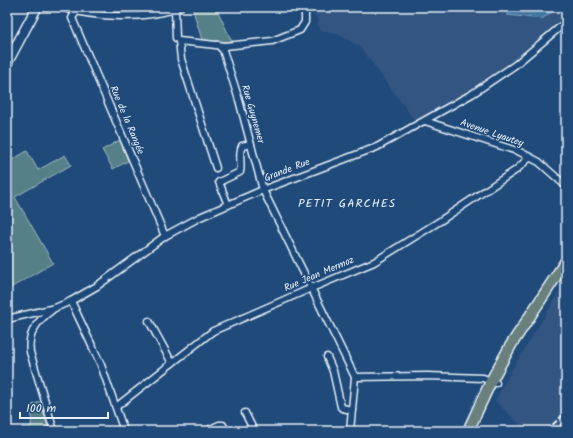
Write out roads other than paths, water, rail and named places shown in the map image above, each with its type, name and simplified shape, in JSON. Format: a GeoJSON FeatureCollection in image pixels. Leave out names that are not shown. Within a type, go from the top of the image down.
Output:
{"type":"FeatureCollection","features":[{"type":"Feature","properties":{"kind":"main road"},"geometry":{"type":"LineString","coordinates":[[468,431],[511,345],[566,261]]}},
{"type":"Feature","properties":{"kind":"main road"},"geometry":{"type":"LineString","coordinates":[[473,431],[493,382],[566,269]]}},
{"type":"Feature","properties":{"kind":"street"},"geometry":{"type":"LineString","coordinates":[[7,63],[38,7]]}},
{"type":"Feature","properties":{"kind":"street"},"geometry":{"type":"LineString","coordinates":[[60,7],[76,12],[114,16],[148,14],[178,8],[176,38],[179,42],[181,59],[216,168]]}},
{"type":"Feature","properties":{"kind":"street"},"geometry":{"type":"LineString","coordinates":[[179,42],[231,46],[266,42],[282,38],[297,32],[302,28],[305,22],[305,7]]}},
{"type":"Feature","properties":{"kind":"street","name":"Rue de la Rangée"},"geometry":{"type":"LineString","coordinates":[[76,12],[72,18],[165,236]]}},
{"type":"Feature","properties":{"kind":"street","name":"Grande Rue"},"geometry":{"type":"LineString","coordinates":[[7,319],[55,308],[71,301],[97,286],[165,236],[200,217],[263,190],[373,148],[425,121],[472,94],[515,65],[566,22]]}},
{"type":"Feature","properties":{"kind":"street","name":"Rue Guynemer"},"geometry":{"type":"LineString","coordinates":[[218,45],[223,50],[239,100],[263,190],[355,378]]}},
{"type":"Feature","properties":{"kind":"street","name":"Avenue Lyautey"},"geometry":{"type":"LineString","coordinates":[[425,121],[520,152],[538,162],[566,186]]}},
{"type":"Feature","properties":{"kind":"street"},"geometry":{"type":"LineString","coordinates":[[228,205],[219,182],[240,172],[240,150],[242,146],[251,144]]}},
{"type":"Feature","properties":{"kind":"street","name":"Rue Jean Mermoz"},"geometry":{"type":"LineString","coordinates":[[116,407],[213,331],[310,288],[374,262],[440,221],[516,170],[530,157]]}},
{"type":"Feature","properties":{"kind":"street"},"geometry":{"type":"LineString","coordinates":[[71,301],[101,365],[124,431]]}},
{"type":"Feature","properties":{"kind":"street"},"geometry":{"type":"LineString","coordinates":[[54,431],[30,352],[29,344],[33,329],[46,314],[55,308]]}},
{"type":"Feature","properties":{"kind":"street"},"geometry":{"type":"LineString","coordinates":[[148,321],[172,363]]}},
{"type":"Feature","properties":{"kind":"street"},"geometry":{"type":"LineString","coordinates":[[327,357],[333,371],[341,406],[342,408],[352,410]]}},
{"type":"Feature","properties":{"kind":"street"},"geometry":{"type":"LineString","coordinates":[[350,431],[355,378],[427,376],[483,378],[493,382]]}},
{"type":"Feature","properties":{"kind":"street"},"geometry":{"type":"LineString","coordinates":[[245,413],[254,431]]}},
{"type":"Feature","properties":{"kind":"street"},"geometry":{"type":"LineString","coordinates":[[207,431],[219,425],[223,425],[226,431]]}},
{"type":"Feature","properties":{"kind":"railway"},"geometry":{"type":"LineString","coordinates":[[546,431],[566,412]]}},
{"type":"Feature","properties":{"kind":"railway"},"geometry":{"type":"LineString","coordinates":[[553,431],[566,421]]}},
{"type":"Feature","properties":{"kind":"district","name":"PETIT GARCHES"},"geometry":{"type":"Point","coordinates":[347,203]}}]}
